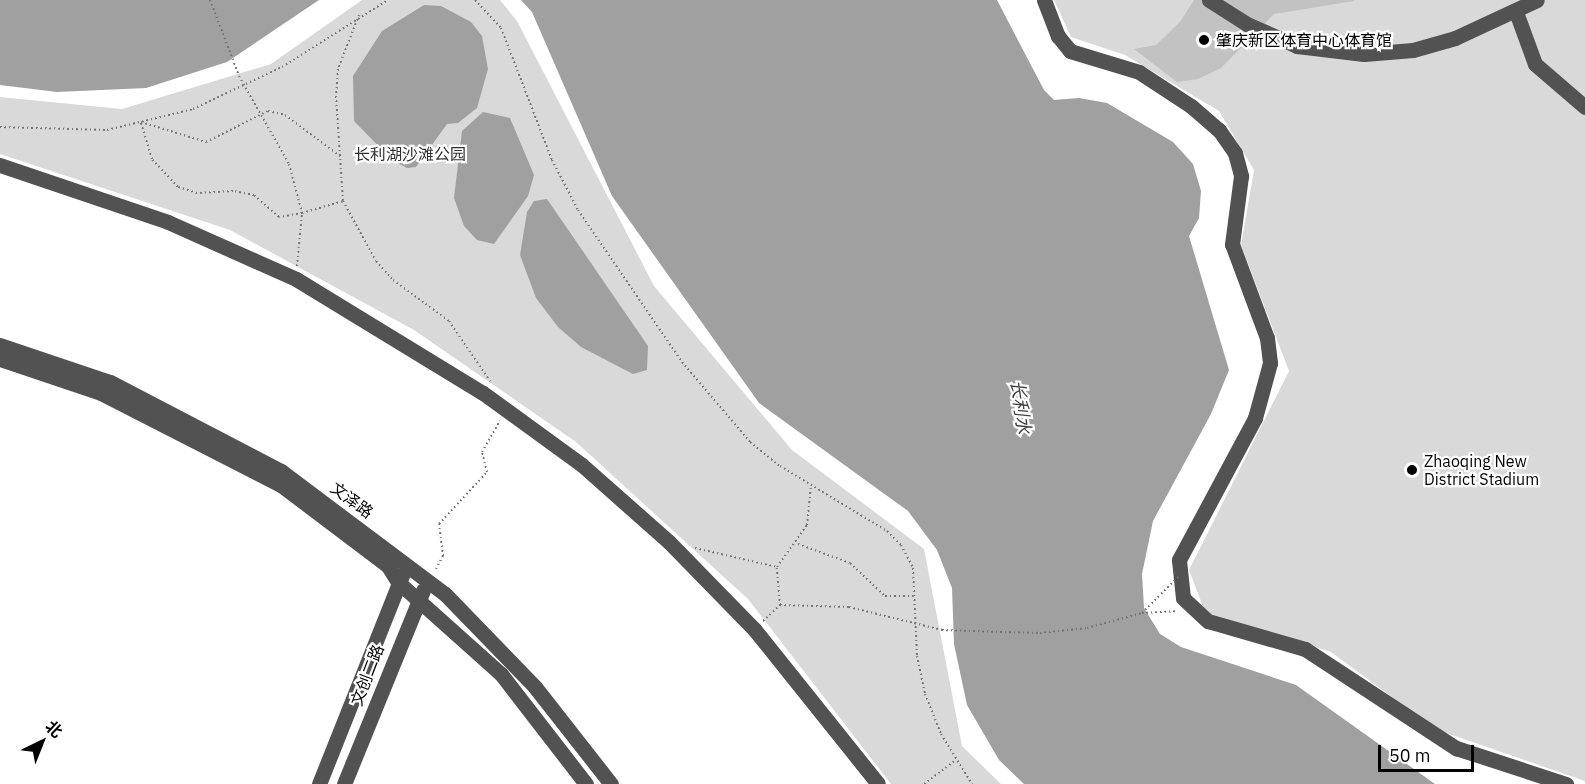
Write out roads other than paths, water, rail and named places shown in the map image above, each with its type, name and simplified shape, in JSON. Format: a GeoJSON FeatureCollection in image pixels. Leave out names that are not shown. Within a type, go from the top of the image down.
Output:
{"type":"FeatureCollection","features":[{"type":"Feature","properties":{"kind":"street"},"geometry":{"type":"LineString","coordinates":[[1044,0],[1058,36],[1070,51],[1139,72],[1191,106],[1219,130],[1234,153],[1241,176],[1232,244],[1267,338],[1270,363],[1255,418],[1184,546],[1178,577],[1183,598],[1195,614],[1305,649],[1456,748],[1566,784]]}},
{"type":"Feature","properties":{"kind":"street"},"geometry":{"type":"LineString","coordinates":[[1209,0],[1247,24],[1297,46],[1364,54],[1413,50],[1516,12],[1537,0]]}},
{"type":"Feature","properties":{"kind":"street"},"geometry":{"type":"LineString","coordinates":[[1516,12],[1535,64],[1585,107]]}},
{"type":"Feature","properties":{"kind":"street"},"geometry":{"type":"LineString","coordinates":[[0,165],[168,222],[296,279],[402,339],[508,411],[582,465],[669,542],[754,629],[878,784]]}},
{"type":"Feature","properties":{"kind":"street","name":"文泽路"},"geometry":{"type":"LineString","coordinates":[[0,345],[110,382],[282,471],[429,582],[535,687],[611,784]]}},
{"type":"Feature","properties":{"kind":"street","name":"文泽路"},"geometry":{"type":"LineString","coordinates":[[0,359],[101,393],[281,486],[388,566],[398,582],[501,674],[586,784]]}},
{"type":"Feature","properties":{"kind":"street","name":"文创二路"},"geometry":{"type":"LineString","coordinates":[[319,784],[398,582],[408,566]]}},
{"type":"Feature","properties":{"kind":"street","name":"文创二路"},"geometry":{"type":"LineString","coordinates":[[344,784],[417,597],[429,582]]}},
{"type":"Feature","properties":{"kind":"water"},"geometry":{"type":"Polygon","coordinates":[[[0,0],[319,0],[227,62],[146,88],[57,92],[0,85],[0,0]]]}},
{"type":"Feature","properties":{"kind":"water","name":"长利水"},"geometry":{"type":"Polygon","coordinates":[[[521,0],[997,0],[1044,90],[1054,100],[1079,98],[1107,103],[1173,142],[1193,164],[1201,191],[1199,218],[1189,236],[1229,370],[1211,414],[1153,521],[1142,574],[1144,608],[1160,634],[1181,647],[1296,685],[1435,784],[1024,784],[999,760],[967,705],[954,644],[952,588],[937,550],[908,511],[759,403],[612,196],[532,12],[521,0]]]}},
{"type":"Feature","properties":{"kind":"water"},"geometry":{"type":"Polygon","coordinates":[[[424,5],[441,6],[471,22],[482,36],[488,69],[477,108],[458,123],[447,124],[416,167],[407,168],[392,160],[354,121],[353,76],[382,31],[424,5]]]}},
{"type":"Feature","properties":{"kind":"water"},"geometry":{"type":"Polygon","coordinates":[[[483,112],[510,118],[534,175],[528,196],[494,244],[477,240],[464,226],[454,198],[462,131],[483,112]]]}},
{"type":"Feature","properties":{"kind":"water"},"geometry":{"type":"Polygon","coordinates":[[[547,199],[648,346],[647,370],[633,374],[581,347],[558,327],[536,298],[520,255],[527,212],[534,201],[547,199]]]}},
{"type":"Feature","properties":{"kind":"place","name":"肇庆新区体育中心体育馆"},"geometry":{"type":"Point","coordinates":[1204,40]}},
{"type":"Feature","properties":{"kind":"place","name":"Zhaoqing New District Stadium"},"geometry":{"type":"Point","coordinates":[1412,470]}},
{"type":"Feature","properties":{"kind":"park label","name":"长利湖沙滩公园"},"geometry":{"type":"Point","coordinates":[410,154]}}]}
